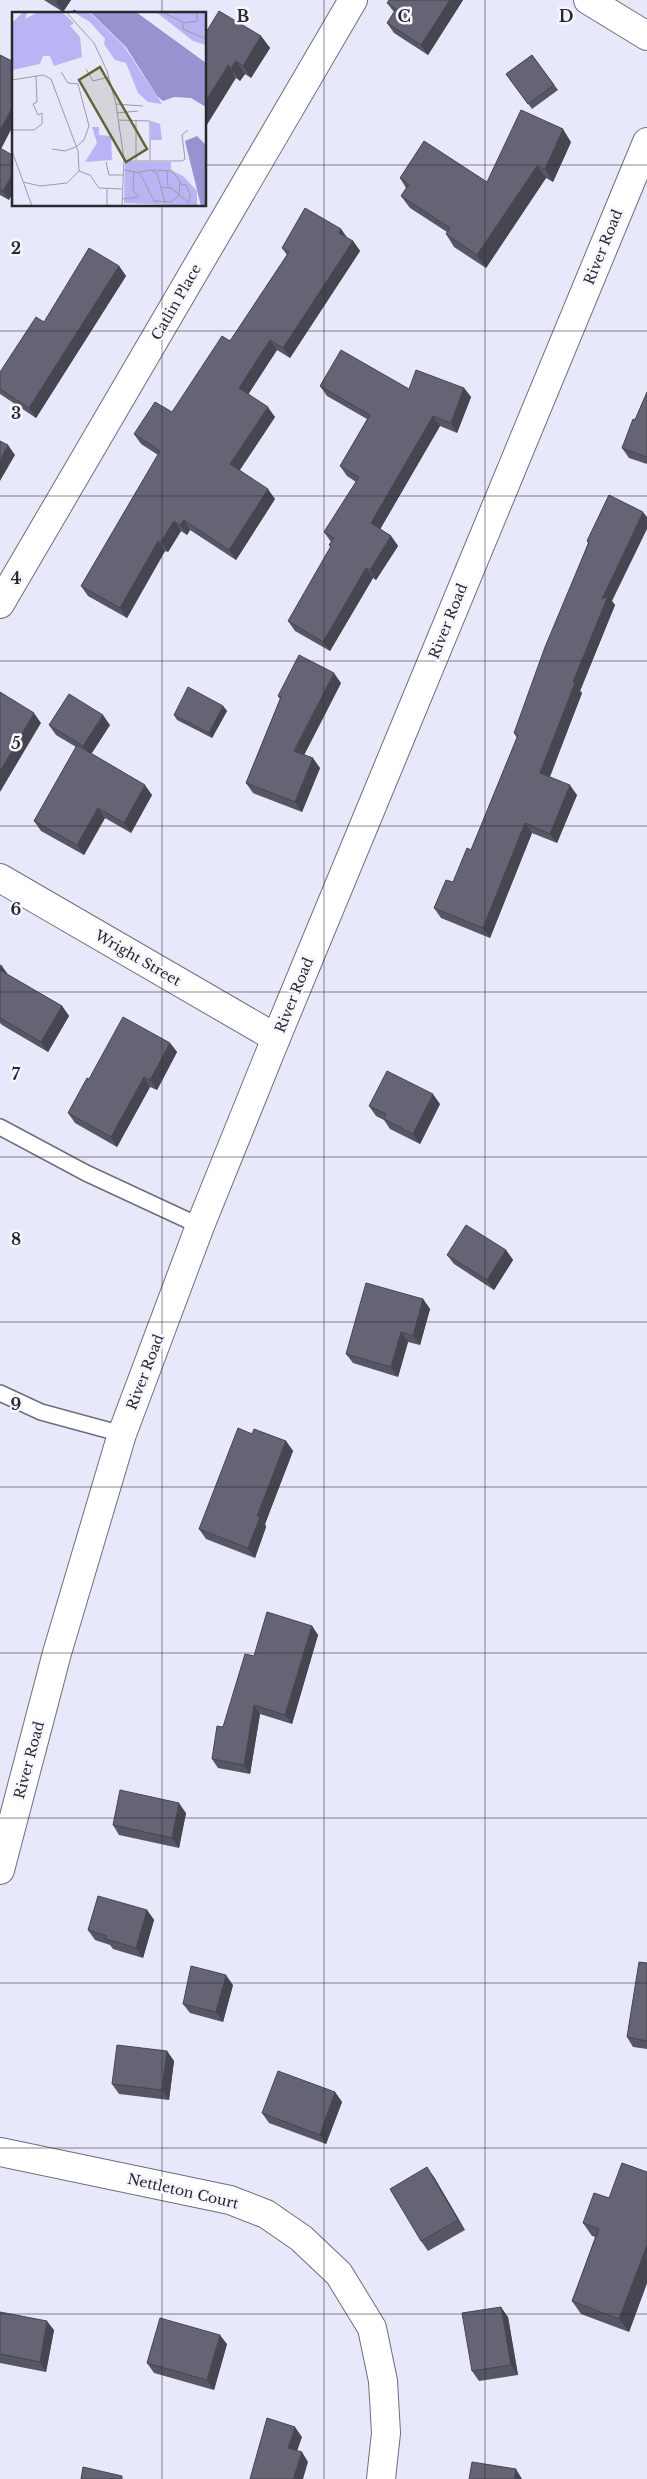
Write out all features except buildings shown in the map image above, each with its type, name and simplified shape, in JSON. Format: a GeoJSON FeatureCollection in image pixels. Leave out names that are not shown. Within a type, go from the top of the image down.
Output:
{"type":"FeatureCollection","features":[{"type":"Feature","properties":{"kind":"main road","name":"Catlin Place"},"geometry":{"type":"LineString","coordinates":[[0,604],[353,0]]}},
{"type":"Feature","properties":{"kind":"main road"},"geometry":{"type":"LineString","coordinates":[[588,0],[647,36]]}},
{"type":"Feature","properties":{"kind":"main road","name":"River Road"},"geometry":{"type":"LineString","coordinates":[[0,1870],[57,1653],[122,1434],[200,1226],[276,1038],[647,142]]}},
{"type":"Feature","properties":{"kind":"main road","name":"Wright Street"},"geometry":{"type":"LineString","coordinates":[[0,878],[276,1038]]}},
{"type":"Feature","properties":{"kind":"main road","name":"Nettleton Court"},"geometry":{"type":"LineString","coordinates":[[0,2152],[230,2200],[266,2214],[301,2238],[339,2274],[372,2328],[383,2381],[386,2432],[380,2479]]}},
{"type":"Feature","properties":{"kind":"lane"},"geometry":{"type":"LineString","coordinates":[[0,1127],[86,1173],[200,1226]]}},
{"type":"Feature","properties":{"kind":"lane"},"geometry":{"type":"LineString","coordinates":[[0,1393],[41,1412],[122,1434]]}}]}
